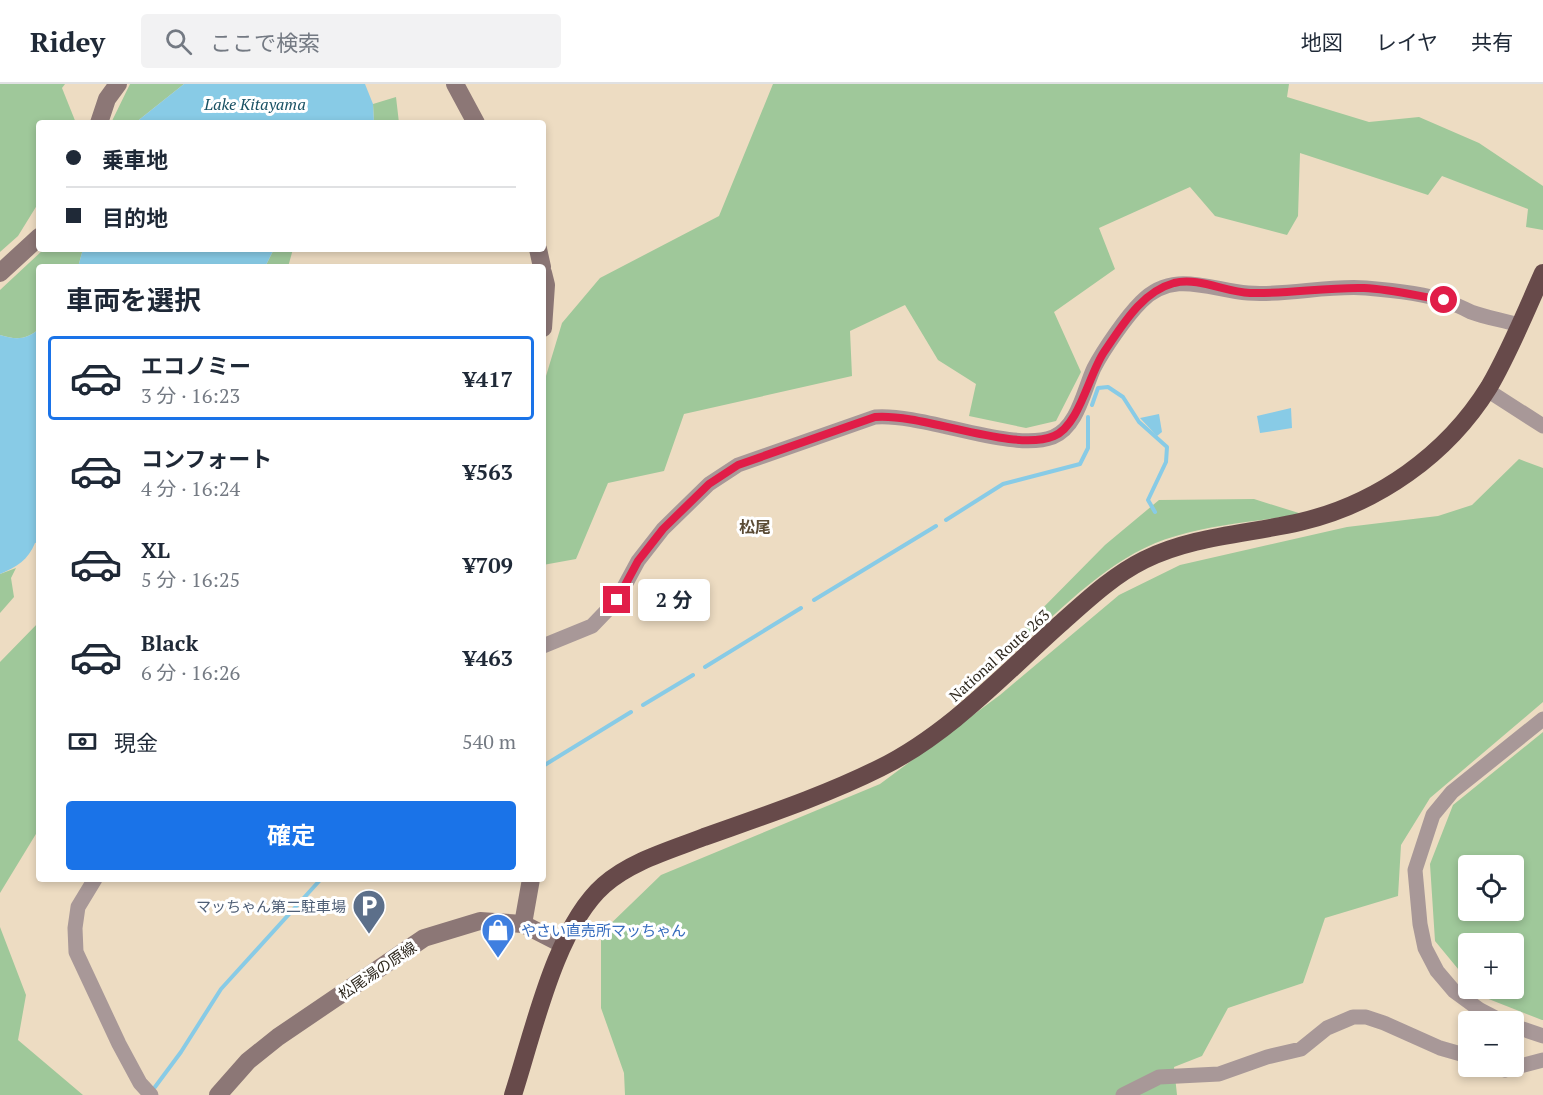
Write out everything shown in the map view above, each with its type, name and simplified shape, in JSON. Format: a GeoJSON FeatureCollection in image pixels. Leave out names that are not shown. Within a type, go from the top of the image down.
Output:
{"type":"FeatureCollection","features":[{"type":"Feature","properties":{"kind":"highway","name":"National Route 263"},"geometry":{"type":"LineString","coordinates":[[513,1095],[562,944],[602,886],[627,869],[666,851],[813,797],[882,767],[928,738],[970,706],[1099,590],[1143,560],[1189,544],[1304,521],[1359,501],[1401,481],[1428,458],[1487,390],[1543,273]]}},
{"type":"Feature","properties":{"kind":"main road"},"geometry":{"type":"LineString","coordinates":[[100,120],[107,99],[118,84]]}},
{"type":"Feature","properties":{"kind":"main road"},"geometry":{"type":"LineString","coordinates":[[455,84],[474,120]]}},
{"type":"Feature","properties":{"kind":"main road"},"geometry":{"type":"LineString","coordinates":[[0,273],[36,240]]}},
{"type":"Feature","properties":{"kind":"main road"},"geometry":{"type":"LineString","coordinates":[[523,924],[530,882]]}},
{"type":"Feature","properties":{"kind":"main road","name":"松尾湯の原線"},"geometry":{"type":"LineString","coordinates":[[218,1095],[248,1061],[278,1037],[424,938],[480,921],[523,924],[562,944]]}},
{"type":"Feature","properties":{"kind":"street"},"geometry":{"type":"LineString","coordinates":[[546,644],[592,626],[617,600],[638,561],[663,529],[709,484],[738,465],[875,417],[895,415],[1005,438],[1033,440],[1053,437],[1065,429],[1079,406],[1095,367],[1141,302],[1155,291],[1175,283],[1201,283],[1248,293],[1365,288],[1444,300],[1471,312],[1519,325]]}},
{"type":"Feature","properties":{"kind":"street"},"geometry":{"type":"LineString","coordinates":[[1487,390],[1543,426]]}},
{"type":"Feature","properties":{"kind":"street"},"geometry":{"type":"LineString","coordinates":[[1482,1011],[1454,992],[1437,971],[1425,948],[1419,924],[1415,870],[1433,815],[1452,792],[1543,719]]}},
{"type":"Feature","properties":{"kind":"street"},"geometry":{"type":"LineString","coordinates":[[93,882],[78,907],[75,928],[76,952],[119,1044],[140,1083],[151,1095]]}},
{"type":"Feature","properties":{"kind":"street"},"geometry":{"type":"LineString","coordinates":[[1123,1095],[1159,1077],[1219,1074],[1267,1057],[1301,1049],[1327,1028],[1353,1017],[1366,1017],[1384,1023],[1440,1048],[1458,1053]]}},
{"type":"Feature","properties":{"kind":"street"},"geometry":{"type":"LineString","coordinates":[[1524,1029],[1543,1036]]}},
{"type":"Feature","properties":{"kind":"street"},"geometry":{"type":"LineString","coordinates":[[1524,1064],[1543,1059]]}},
{"type":"Feature","properties":{"kind":"green space"},"geometry":{"type":"Polygon","coordinates":[[[0,84],[65,84],[62,88],[75,120],[36,120],[36,207],[18,236],[0,252],[0,84]]]}},
{"type":"Feature","properties":{"kind":"green space"},"geometry":{"type":"Polygon","coordinates":[[[130,84],[184,84],[139,120],[112,120],[130,84]]]}},
{"type":"Feature","properties":{"kind":"green space"},"geometry":{"type":"Polygon","coordinates":[[[773,84],[1289,84],[1287,97],[1369,122],[1419,117],[1479,143],[1543,186],[1543,230],[1526,227],[1528,209],[1442,176],[1428,195],[1300,153],[1298,216],[1287,235],[1215,216],[1190,187],[1099,228],[1115,269],[1054,312],[1081,372],[1056,421],[1026,428],[969,416],[976,384],[938,360],[905,305],[850,331],[852,376],[684,414],[664,471],[608,483],[576,559],[546,564],[546,376],[562,323],[600,278],[719,216],[773,84]]]}},
{"type":"Feature","properties":{"kind":"green space"},"geometry":{"type":"Polygon","coordinates":[[[396,97],[399,120],[374,120],[373,104],[396,97]]]}},
{"type":"Feature","properties":{"kind":"green space"},"geometry":{"type":"Polygon","coordinates":[[[41,252],[82,252],[79,264],[36,264],[36,331],[30,335],[11,338],[0,335],[0,290],[41,252]]]}},
{"type":"Feature","properties":{"kind":"green space"},"geometry":{"type":"Polygon","coordinates":[[[272,252],[292,252],[289,264],[266,264],[272,252]]]}},
{"type":"Feature","properties":{"kind":"green space"},"geometry":{"type":"Polygon","coordinates":[[[1519,459],[1543,468],[1543,702],[1430,798],[1401,845],[1398,896],[1325,918],[1303,983],[1228,1008],[1202,1056],[1174,1067],[1177,1095],[625,1095],[624,1073],[601,1008],[601,933],[661,875],[880,784],[1000,695],[1119,595],[1180,565],[1347,527],[1438,516],[1472,505],[1519,459]]]}},
{"type":"Feature","properties":{"kind":"green space"},"geometry":{"type":"Polygon","coordinates":[[[1254,499],[1302,514],[1207,528],[1155,543],[1097,578],[1030,637],[1025,626],[1105,545],[1159,500],[1254,499]]]}},
{"type":"Feature","properties":{"kind":"green space"},"geometry":{"type":"Polygon","coordinates":[[[16,568],[11,578],[14,597],[0,613],[0,574],[16,568]]]}},
{"type":"Feature","properties":{"kind":"green space"},"geometry":{"type":"Polygon","coordinates":[[[36,625],[36,834],[0,893],[0,662],[36,625]]]}},
{"type":"Feature","properties":{"kind":"green space"},"geometry":{"type":"Polygon","coordinates":[[[1543,732],[1543,1020],[1489,999],[1524,999],[1524,933],[1458,933],[1458,969],[1435,941],[1430,864],[1453,805],[1543,732]]]}},
{"type":"Feature","properties":{"kind":"green space"},"geometry":{"type":"Polygon","coordinates":[[[0,927],[26,995],[18,1040],[83,1095],[0,1095],[0,927]]]}},
{"type":"Feature","properties":{"kind":"water","name":"Lake Kitayama"},"geometry":{"type":"Polygon","coordinates":[[[184,84],[365,84],[373,104],[374,120],[139,120],[184,84]]]}},
{"type":"Feature","properties":{"kind":"water"},"geometry":{"type":"Polygon","coordinates":[[[82,252],[272,252],[266,264],[79,264],[82,252]]]}},
{"type":"Feature","properties":{"kind":"water"},"geometry":{"type":"Polygon","coordinates":[[[36,331],[36,543],[21,562],[0,574],[0,335],[21,338],[36,331]]]}},
{"type":"Feature","properties":{"kind":"water"},"geometry":{"type":"Polygon","coordinates":[[[1291,408],[1292,428],[1260,433],[1257,416],[1291,408]]]}},
{"type":"Feature","properties":{"kind":"water"},"geometry":{"type":"Polygon","coordinates":[[[1159,414],[1162,432],[1157,436],[1140,418],[1159,414]]]}},
{"type":"Feature","properties":{"kind":"waterway"},"geometry":{"type":"LineString","coordinates":[[1092,405],[1098,388],[1108,387],[1123,397],[1139,422],[1167,447],[1166,462],[1148,500],[1155,512]]}},
{"type":"Feature","properties":{"kind":"waterway"},"geometry":{"type":"LineString","coordinates":[[946,520],[1003,484],[1080,464],[1088,448],[1088,417]]}},
{"type":"Feature","properties":{"kind":"waterway"},"geometry":{"type":"LineString","coordinates":[[814,600],[936,526]]}},
{"type":"Feature","properties":{"kind":"waterway"},"geometry":{"type":"LineString","coordinates":[[705,667],[801,608]]}},
{"type":"Feature","properties":{"kind":"waterway"},"geometry":{"type":"LineString","coordinates":[[643,705],[693,675]]}},
{"type":"Feature","properties":{"kind":"waterway"},"geometry":{"type":"LineString","coordinates":[[546,764],[631,712]]}},
{"type":"Feature","properties":{"kind":"waterway"},"geometry":{"type":"LineString","coordinates":[[155,1087],[181,1052],[221,989],[318,882]]}},
{"type":"Feature","properties":{"kind":"place","name":"マッちゃん第二駐車場"},"geometry":{"type":"Point","coordinates":[369,935]}},
{"type":"Feature","properties":{"kind":"place","name":"やさい直売所マッちゃん"},"geometry":{"type":"Point","coordinates":[498,959]}},
{"type":"Feature","properties":{"kind":"district","name":"松尾"},"geometry":{"type":"Point","coordinates":[755,527]}},
{"type":"Feature","properties":{"kind":"route"},"geometry":{"type":"LineString","coordinates":[[617,600],[638,561],[663,529],[709,484],[738,465],[875,417],[895,415],[1005,438],[1033,440],[1053,437],[1065,429],[1079,406],[1095,367],[1141,302],[1155,291],[1175,283],[1201,283],[1248,293],[1365,288],[1444,300]]}}]}
